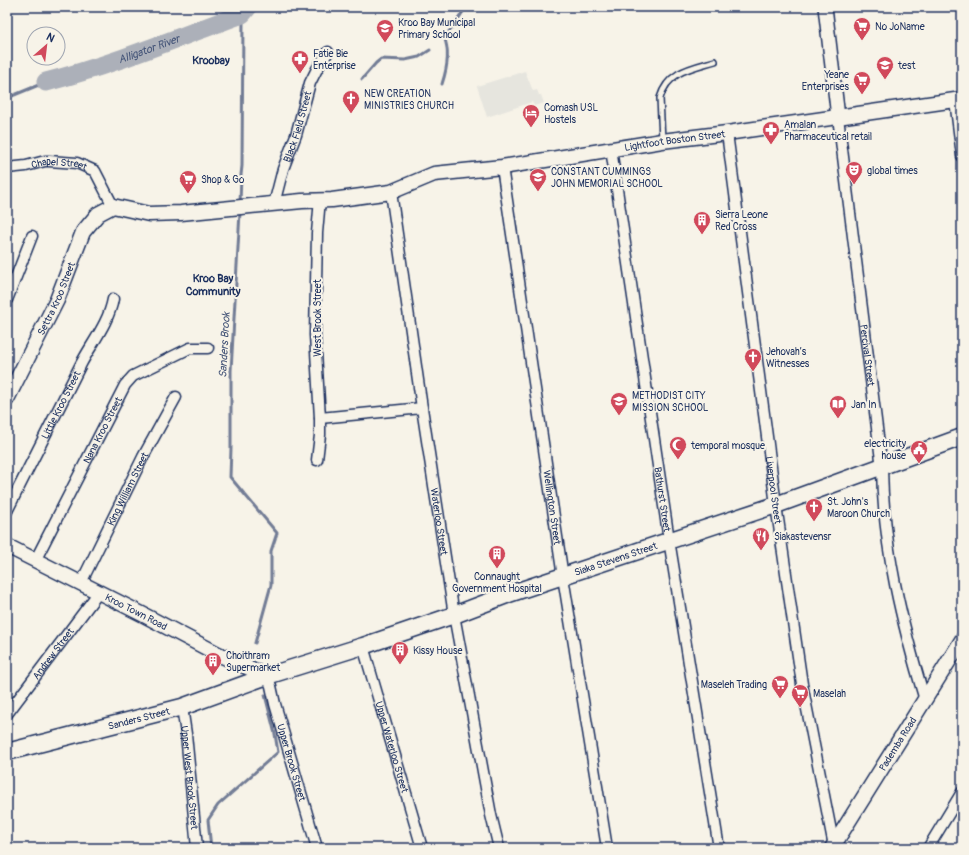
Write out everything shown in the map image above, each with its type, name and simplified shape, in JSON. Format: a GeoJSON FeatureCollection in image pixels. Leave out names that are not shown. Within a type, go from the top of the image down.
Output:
{"type":"FeatureCollection","features":[{"type":"Feature","properties":{"kind":"main road","name":"Lightfoot Boston Street"},"geometry":{"type":"LineString","coordinates":[[112,206],[149,214],[181,213],[320,199],[332,200],[392,192],[434,174],[502,167],[662,141],[959,100]]}},
{"type":"Feature","properties":{"kind":"main road","name":"Settra Kroo Street"},"geometry":{"type":"LineString","coordinates":[[7,399],[57,300],[83,232],[98,214],[112,206]]}},
{"type":"Feature","properties":{"kind":"main road","name":"Siaka Stevens Street"},"geometry":{"type":"LineString","coordinates":[[267,676],[363,646],[454,615],[509,594],[776,505],[882,468],[962,437]]}},
{"type":"Feature","properties":{"kind":"main road","name":"Kroo Town Road"},"geometry":{"type":"LineString","coordinates":[[8,547],[36,559],[218,654],[267,676]]}},
{"type":"Feature","properties":{"kind":"main road","name":"Pademba Road"},"geometry":{"type":"LineString","coordinates":[[833,847],[962,640]]}},
{"type":"Feature","properties":{"kind":"main road","name":"Sanders Street"},"geometry":{"type":"LineString","coordinates":[[7,752],[182,707],[267,676]]}},
{"type":"Feature","properties":{"kind":"street","name":"Percival Street"},"geometry":{"type":"LineString","coordinates":[[825,7],[882,468],[886,528],[896,591],[908,644],[925,700]]}},
{"type":"Feature","properties":{"kind":"street","name":"Black Field Street"},"geometry":{"type":"LineString","coordinates":[[274,204],[283,169],[293,144],[310,83],[328,52]]}},
{"type":"Feature","properties":{"kind":"street"},"geometry":{"type":"LineString","coordinates":[[959,100],[962,156]]}},
{"type":"Feature","properties":{"kind":"street","name":"Liverpool Street"},"geometry":{"type":"LineString","coordinates":[[727,133],[776,505],[802,684],[833,847]]}},
{"type":"Feature","properties":{"kind":"street","name":"Bathurst Street"},"geometry":{"type":"LineString","coordinates":[[611,149],[669,540],[718,848]]}},
{"type":"Feature","properties":{"kind":"street","name":"Chapel Street"},"geometry":{"type":"LineString","coordinates":[[7,168],[26,166],[45,161],[82,164],[95,171],[112,206]]}},
{"type":"Feature","properties":{"kind":"street","name":"Wellington Street"},"geometry":{"type":"LineString","coordinates":[[502,167],[563,577],[607,848]]}},
{"type":"Feature","properties":{"kind":"street","name":"Waterloo Street"},"geometry":{"type":"LineString","coordinates":[[392,192],[422,408],[454,615],[499,848]]}},
{"type":"Feature","properties":{"kind":"street","name":"West Brook Street"},"geometry":{"type":"LineString","coordinates":[[317,460],[320,435],[320,418],[315,335],[317,233],[320,199]]}},
{"type":"Feature","properties":{"kind":"street"},"geometry":{"type":"LineString","coordinates":[[7,300],[32,236]]}},
{"type":"Feature","properties":{"kind":"street","name":"Little Kroo Street"},"geometry":{"type":"LineString","coordinates":[[7,511],[107,317],[112,306],[113,299]]}},
{"type":"Feature","properties":{"kind":"street","name":"Nana Kroo Street"},"geometry":{"type":"LineString","coordinates":[[36,559],[125,385],[133,376],[190,348],[208,348]]}},
{"type":"Feature","properties":{"kind":"street","name":"King William Street"},"geometry":{"type":"LineString","coordinates":[[81,583],[143,456],[176,397]]}},
{"type":"Feature","properties":{"kind":"street"},"geometry":{"type":"LineString","coordinates":[[320,418],[422,408]]}},
{"type":"Feature","properties":{"kind":"street","name":"Andrew Street"},"geometry":{"type":"LineString","coordinates":[[7,714],[100,592]]}},
{"type":"Feature","properties":{"kind":"street","name":"Upper Waterloo Street"},"geometry":{"type":"LineString","coordinates":[[363,646],[422,848]]}},
{"type":"Feature","properties":{"kind":"street","name":"Upper Brook Street"},"geometry":{"type":"LineString","coordinates":[[267,676],[317,848]]}},
{"type":"Feature","properties":{"kind":"street","name":"Upper West Brook Street"},"geometry":{"type":"LineString","coordinates":[[182,707],[197,848]]}},
{"type":"Feature","properties":{"kind":"street"},"geometry":{"type":"LineString","coordinates":[[928,848],[962,792]]}},
{"type":"Feature","properties":{"kind":"lane"},"geometry":{"type":"LineString","coordinates":[[662,141],[660,98],[667,83],[674,75],[683,70],[715,61]]}},
{"type":"Feature","properties":{"kind":"shaded area"},"geometry":{"type":"Polygon","coordinates":[[[525,71],[533,91],[537,90],[544,103],[534,106],[532,102],[487,117],[477,86],[525,71]]]}},
{"type":"Feature","properties":{"kind":"waterway","name":"Alligator River"},"geometry":{"type":"LineString","coordinates":[[46,82],[95,68],[169,42],[242,14],[248,7]]}},
{"type":"Feature","properties":{"kind":"waterway","name":"Sanders Brook"},"geometry":{"type":"LineString","coordinates":[[240,204],[242,166],[243,19],[252,7]]}},
{"type":"Feature","properties":{"kind":"waterway"},"geometry":{"type":"LineString","coordinates":[[442,84],[447,60],[447,48],[444,37],[453,27],[466,7]]}},
{"type":"Feature","properties":{"kind":"waterway"},"geometry":{"type":"LineString","coordinates":[[362,79],[381,59],[405,60],[419,57],[430,50]]}},
{"type":"Feature","properties":{"kind":"waterway"},"geometry":{"type":"LineString","coordinates":[[7,98],[46,82]]}},
{"type":"Feature","properties":{"kind":"waterway","name":"Sanders Brook"},"geometry":{"type":"LineString","coordinates":[[240,212],[231,371],[230,477],[277,533],[271,551],[271,585],[255,643]]}},
{"type":"Feature","properties":{"kind":"waterway"},"geometry":{"type":"LineString","coordinates":[[211,848],[208,820],[218,805],[278,752],[265,695]]}},
{"type":"Feature","properties":{"kind":"place","name":"No JoName"},"geometry":{"type":"Point","coordinates":[862,41]}},
{"type":"Feature","properties":{"kind":"place","name":"Kroo Bay Municipal Primary School"},"geometry":{"type":"Point","coordinates":[385,43]}},
{"type":"Feature","properties":{"kind":"place","name":"Fatie Bie Enterprise"},"geometry":{"type":"Point","coordinates":[300,74]}},
{"type":"Feature","properties":{"kind":"place","name":"test"},"geometry":{"type":"Point","coordinates":[885,80]}},
{"type":"Feature","properties":{"kind":"place","name":"Yeane Enterprises"},"geometry":{"type":"Point","coordinates":[862,95]}},
{"type":"Feature","properties":{"kind":"place","name":"NEW CREATION MINISTRIES CHURCH"},"geometry":{"type":"Point","coordinates":[351,114]}},
{"type":"Feature","properties":{"kind":"place","name":"Comash USL Hostels"},"geometry":{"type":"Point","coordinates":[531,128]}},
{"type":"Feature","properties":{"kind":"place","name":"Amalan Pharmaceutical retail"},"geometry":{"type":"Point","coordinates":[771,145]}},
{"type":"Feature","properties":{"kind":"place","name":"global times"},"geometry":{"type":"Point","coordinates":[854,185]}},
{"type":"Feature","properties":{"kind":"place","name":"CONSTANT CUMMINGS JOHN MEMORIAL SCHOOL"},"geometry":{"type":"Point","coordinates":[538,192]}},
{"type":"Feature","properties":{"kind":"place","name":"Shop & Go"},"geometry":{"type":"Point","coordinates":[188,194]}},
{"type":"Feature","properties":{"kind":"place","name":"Sierra Leone Red Cross"},"geometry":{"type":"Point","coordinates":[702,235]}},
{"type":"Feature","properties":{"kind":"place","name":"Jehovah’s Witnesses"},"geometry":{"type":"Point","coordinates":[753,372]}},
{"type":"Feature","properties":{"kind":"place","name":"METHODIST CITY MISSION SCHOOL"},"geometry":{"type":"Point","coordinates":[619,416]}},
{"type":"Feature","properties":{"kind":"place","name":"Jan In"},"geometry":{"type":"Point","coordinates":[838,419]}},
{"type":"Feature","properties":{"kind":"place","name":"temporal mosque"},"geometry":{"type":"Point","coordinates":[678,460]}},
{"type":"Feature","properties":{"kind":"place","name":"electricity house"},"geometry":{"type":"Point","coordinates":[919,464]}},
{"type":"Feature","properties":{"kind":"place","name":"St. John's Maroon Church"},"geometry":{"type":"Point","coordinates":[814,522]}},
{"type":"Feature","properties":{"kind":"place","name":"Siakastevensr"},"geometry":{"type":"Point","coordinates":[761,551]}},
{"type":"Feature","properties":{"kind":"place","name":"Connaught Government Hospital"},"geometry":{"type":"Point","coordinates":[497,569]}},
{"type":"Feature","properties":{"kind":"place","name":"Kissy House"},"geometry":{"type":"Point","coordinates":[400,665]}},
{"type":"Feature","properties":{"kind":"place","name":"Choithram Supermarket"},"geometry":{"type":"Point","coordinates":[213,676]}},
{"type":"Feature","properties":{"kind":"place","name":"Maseleh Trading"},"geometry":{"type":"Point","coordinates":[780,699]}},
{"type":"Feature","properties":{"kind":"place","name":"Maselah"},"geometry":{"type":"Point","coordinates":[800,708]}},
{"type":"Feature","properties":{"kind":"district","name":"Kroobay"},"geometry":{"type":"Point","coordinates":[211,60]}},
{"type":"Feature","properties":{"kind":"district","name":"Kroo Bay Community"},"geometry":{"type":"Point","coordinates":[213,284]}}]}
